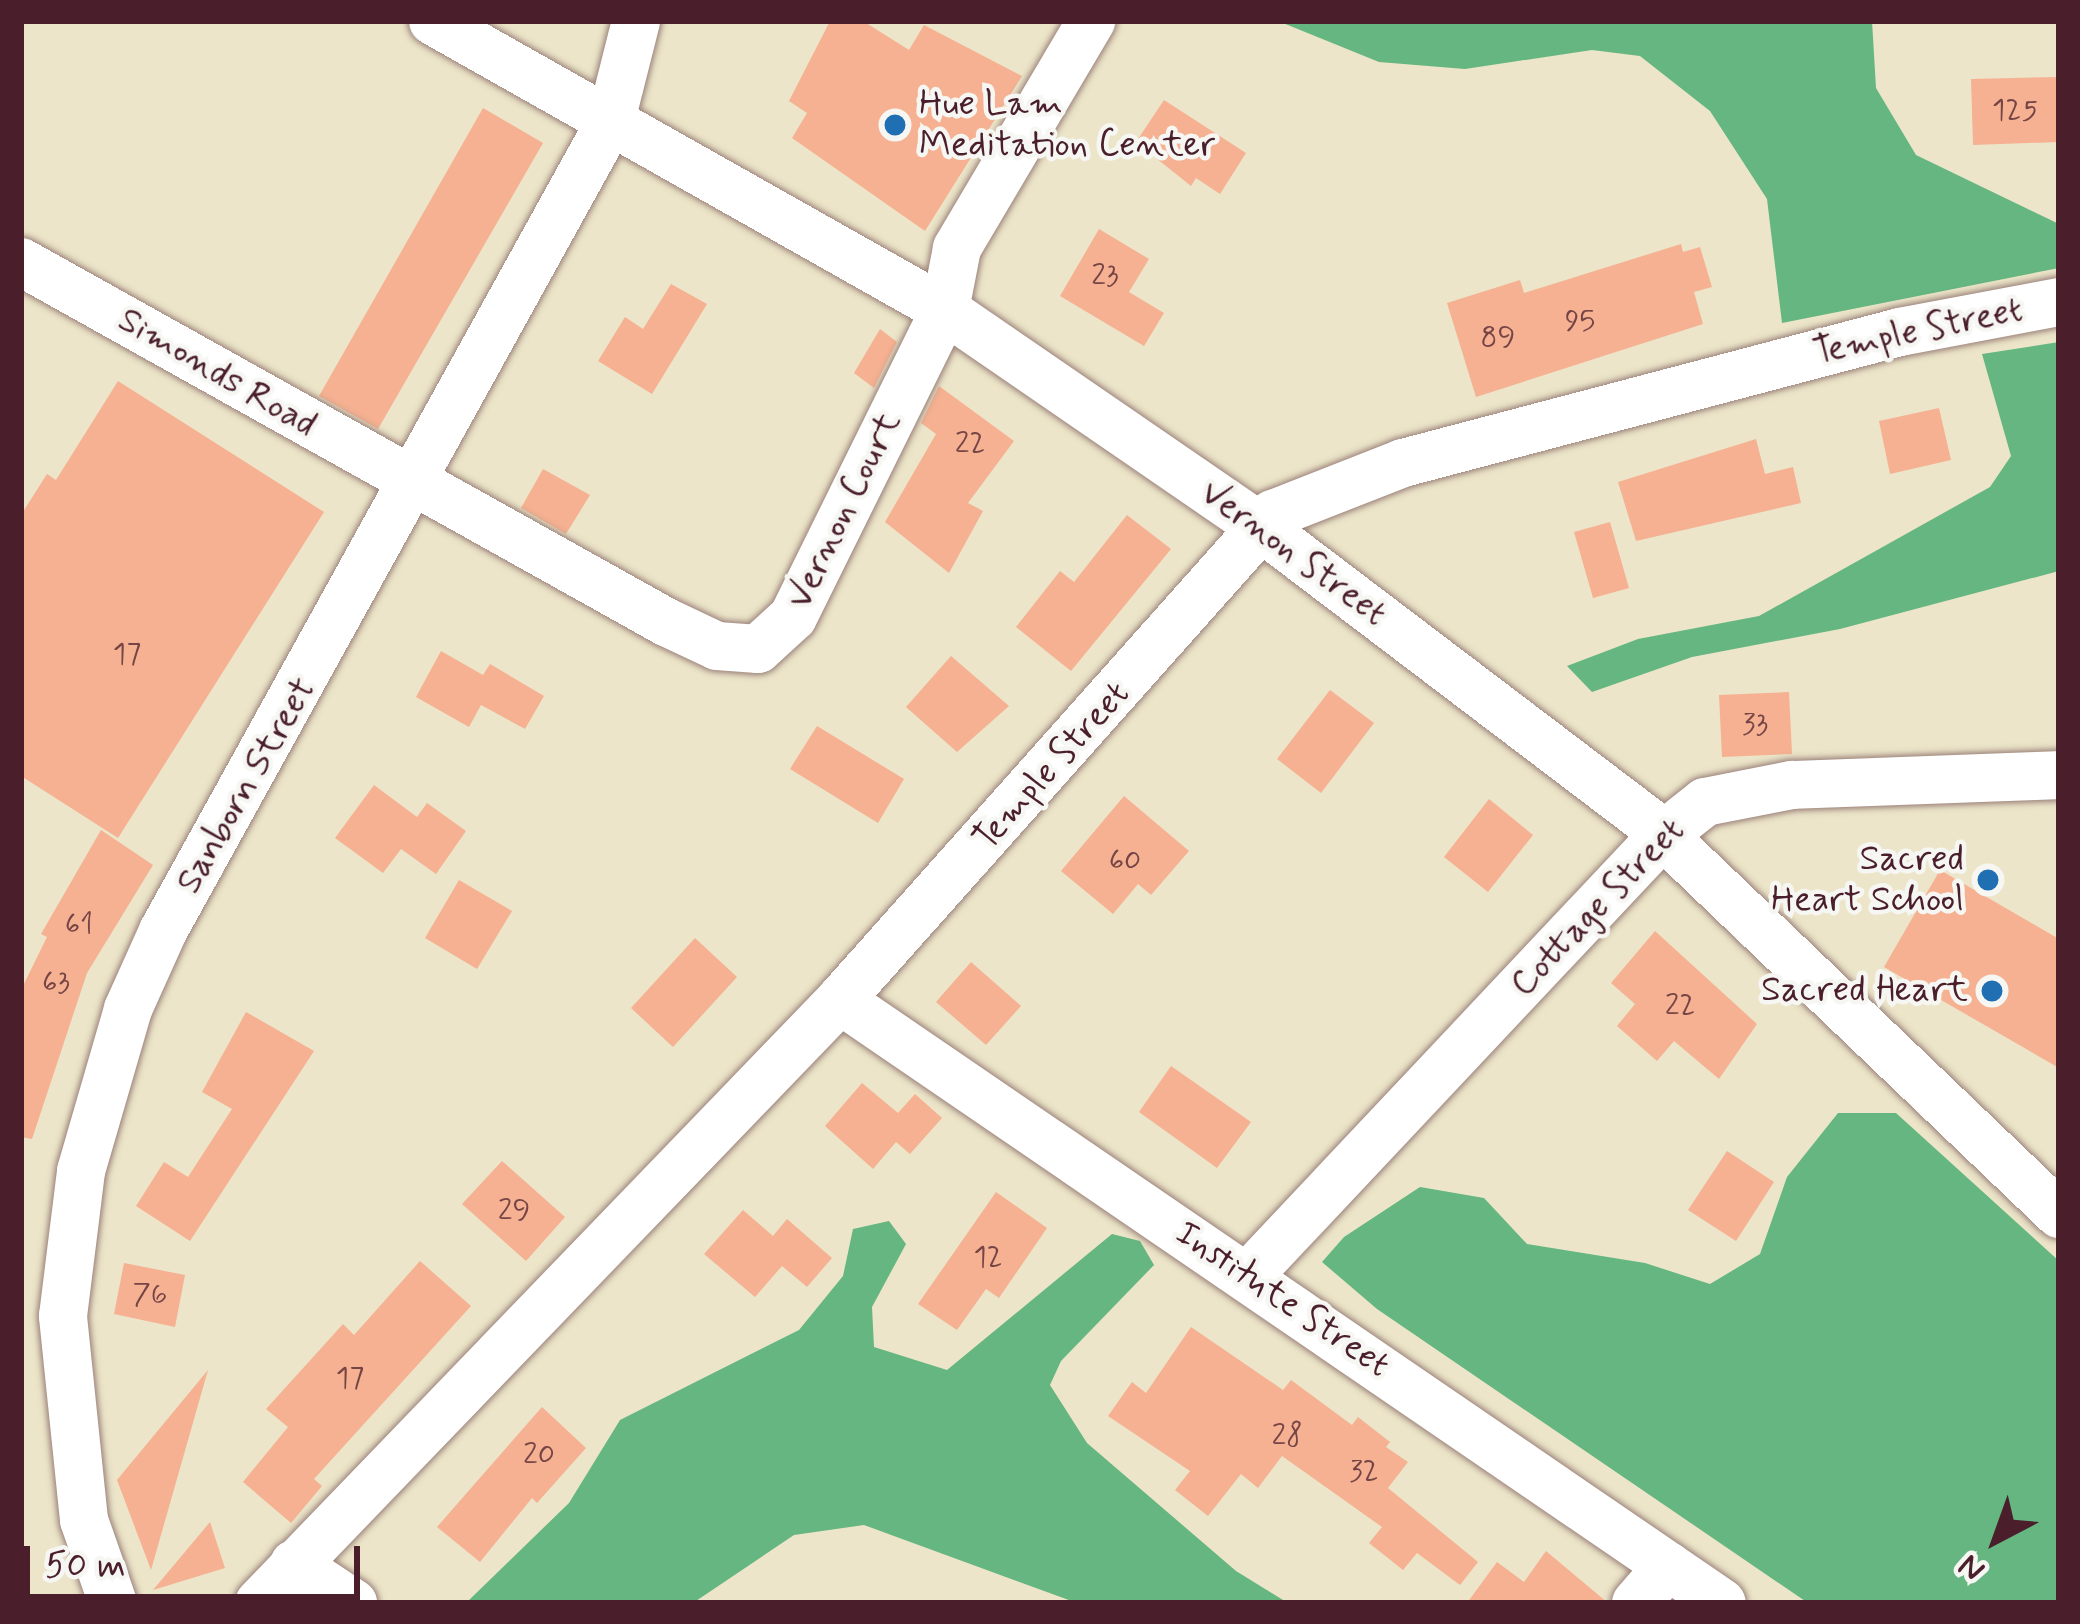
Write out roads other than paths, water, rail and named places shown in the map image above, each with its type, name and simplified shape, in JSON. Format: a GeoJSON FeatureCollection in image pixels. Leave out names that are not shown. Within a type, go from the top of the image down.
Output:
{"type":"FeatureCollection","features":[{"type":"Feature","properties":{"kind":"street","name":"Vernon Street"},"geometry":{"type":"LineString","coordinates":[[433,21],[946,310],[1258,526],[1662,836],[2059,1214]]}},
{"type":"Feature","properties":{"kind":"street","name":"Sanborn Street"},"geometry":{"type":"LineString","coordinates":[[112,1603],[84,1520],[63,1316],[81,1171],[106,1078],[163,931],[611,120],[636,21]]}},
{"type":"Feature","properties":{"kind":"street","name":"Vernon Court"},"geometry":{"type":"LineString","coordinates":[[413,485],[705,642],[758,649],[793,617],[946,310],[957,248],[1091,21]]}},
{"type":"Feature","properties":{"kind":"street","name":"Simonds Road"},"geometry":{"type":"LineString","coordinates":[[21,262],[413,485]]}},
{"type":"Feature","properties":{"kind":"street","name":"Temple Street"},"geometry":{"type":"LineString","coordinates":[[259,1603],[840,1000],[1176,629],[1258,526],[1305,496],[1402,463],[1900,332],[2059,302]]}},
{"type":"Feature","properties":{"kind":"street","name":"Cottage Street"},"geometry":{"type":"LineString","coordinates":[[1248,1276],[1662,836],[1706,802],[1763,788],[2059,775]]}},
{"type":"Feature","properties":{"kind":"street","name":"Institute Street"},"geometry":{"type":"LineString","coordinates":[[840,1000],[1722,1603]]}},
{"type":"Feature","properties":{"kind":"street"},"geometry":{"type":"LineString","coordinates":[[294,1564],[353,1603]]}},
{"type":"Feature","properties":{"kind":"street"},"geometry":{"type":"LineString","coordinates":[[1636,1603],[1668,1566]]}},
{"type":"Feature","properties":{"kind":"place","name":"Hue Lam Meditation Center"},"geometry":{"type":"Point","coordinates":[895,125]}},
{"type":"Feature","properties":{"kind":"place","name":"Sacred Heart School"},"geometry":{"type":"Point","coordinates":[1988,880]}},
{"type":"Feature","properties":{"kind":"place","name":"Sacred Heart"},"geometry":{"type":"Point","coordinates":[1992,991]}}]}
